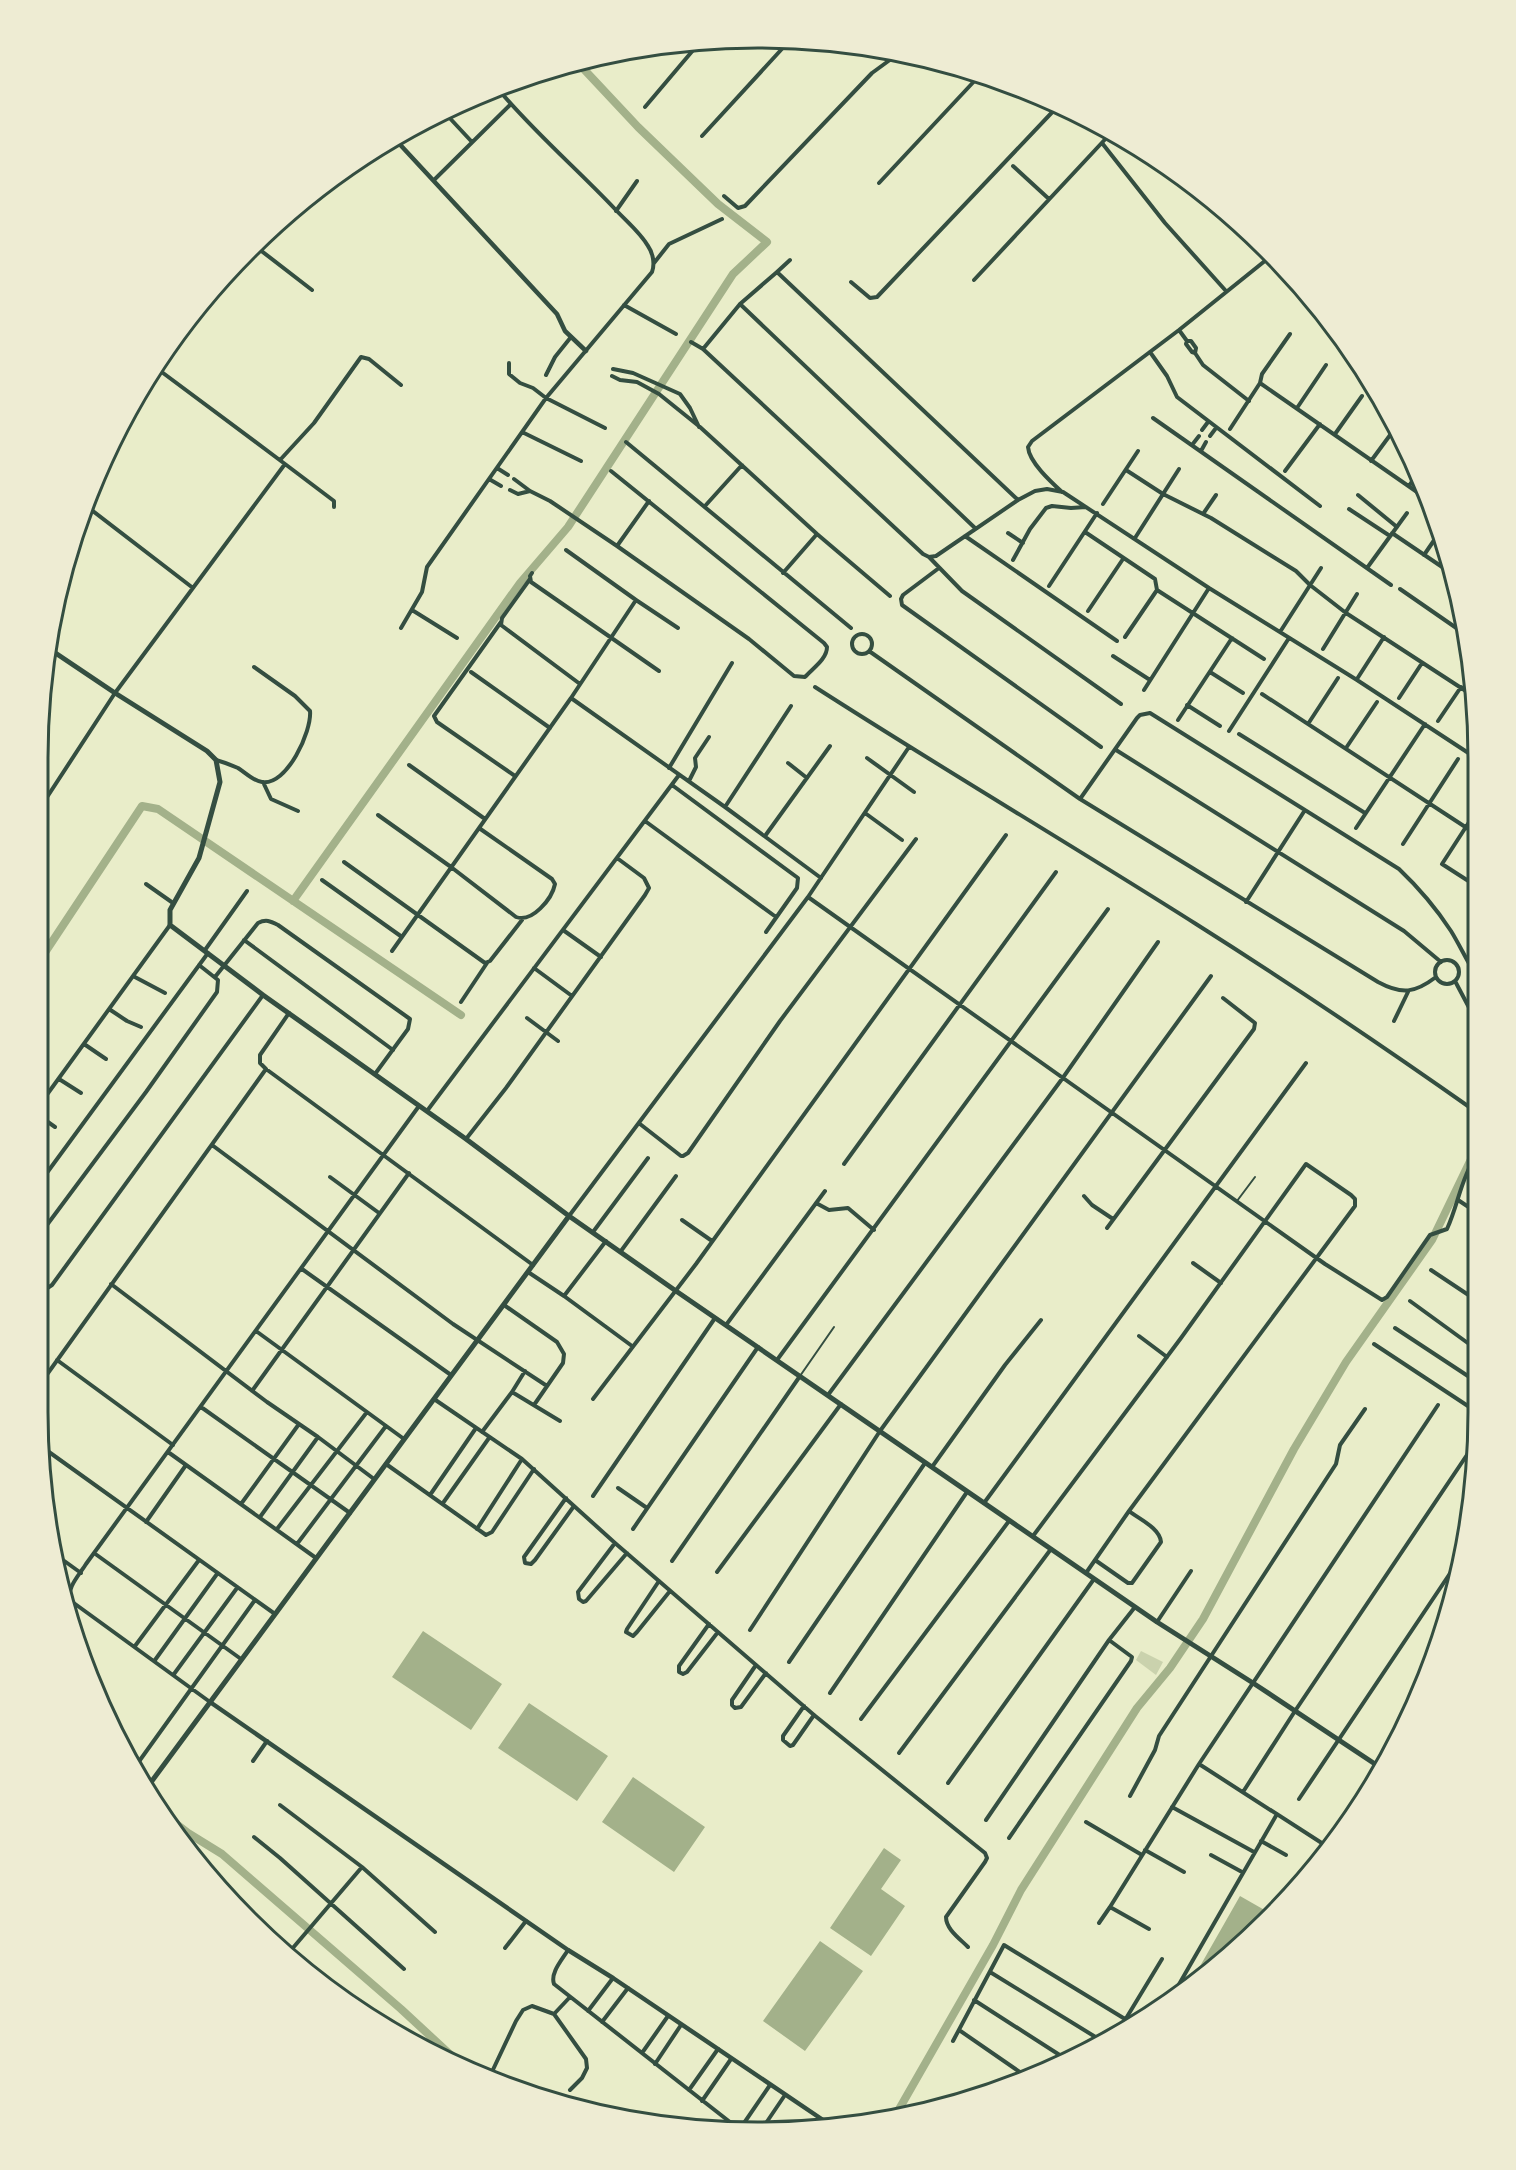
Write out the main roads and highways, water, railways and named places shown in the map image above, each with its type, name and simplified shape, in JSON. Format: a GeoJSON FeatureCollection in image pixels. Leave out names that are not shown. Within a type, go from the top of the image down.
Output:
{"type":"FeatureCollection","features":[{"type":"Feature","properties":{"kind":"main road"},"geometry":{"type":"LineString","coordinates":[[56,653],[214,757],[221,780],[207,833],[194,868],[173,903],[169,915],[171,925],[263,995],[466,1139],[569,1216],[715,1318],[1185,1641],[1212,1656],[1375,1764]]}},
{"type":"Feature","properties":{"kind":"main road"},"geometry":{"type":"LineString","coordinates":[[152,1781],[569,1216]]}},
{"type":"Feature","properties":{"kind":"waterway"},"geometry":{"type":"LineString","coordinates":[[293,901],[520,583],[568,527],[733,274],[767,242],[718,204],[638,127],[584,70]]}},
{"type":"Feature","properties":{"kind":"waterway"},"geometry":{"type":"LineString","coordinates":[[48,948],[142,806],[158,809],[461,1015]]}},
{"type":"Feature","properties":{"kind":"waterway"},"geometry":{"type":"LineString","coordinates":[[900,2107],[993,1945],[1021,1890],[1137,1708],[1170,1668],[1203,1619],[1294,1449],[1346,1362],[1432,1240],[1468,1165]]}},
{"type":"Feature","properties":{"kind":"waterway"},"geometry":{"type":"LineString","coordinates":[[186,1832],[222,1854],[444,2049]]}}]}
